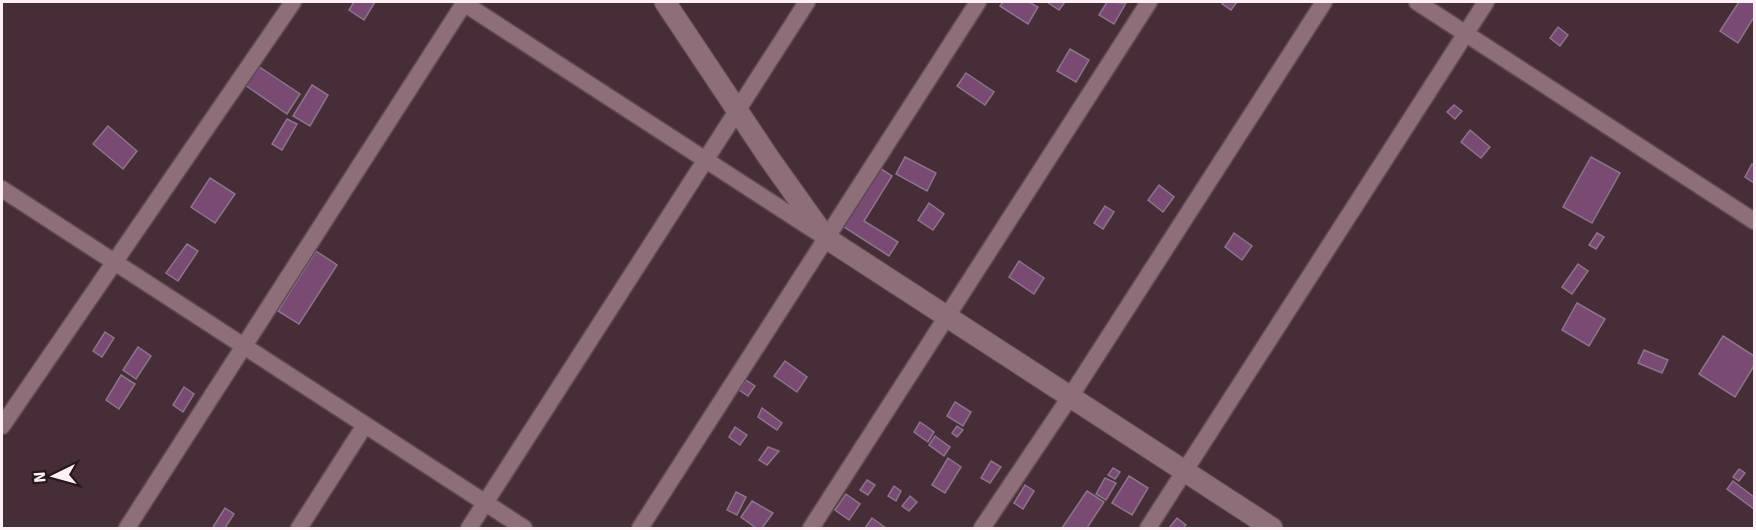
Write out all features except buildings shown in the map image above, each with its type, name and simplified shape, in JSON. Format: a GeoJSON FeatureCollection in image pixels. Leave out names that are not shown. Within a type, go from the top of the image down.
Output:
{"type":"FeatureCollection","features":[{"type":"Feature","properties":{"kind":"street"},"geometry":{"type":"LineString","coordinates":[[2,426],[293,2]]}},
{"type":"Feature","properties":{"kind":"street"},"geometry":{"type":"LineString","coordinates":[[126,528],[464,2],[1272,528]]}},
{"type":"Feature","properties":{"kind":"street"},"geometry":{"type":"LineString","coordinates":[[665,2],[826,238]]}},
{"type":"Feature","properties":{"kind":"street"},"geometry":{"type":"LineString","coordinates":[[469,528],[807,2]]}},
{"type":"Feature","properties":{"kind":"street"},"geometry":{"type":"LineString","coordinates":[[640,528],[978,2]]}},
{"type":"Feature","properties":{"kind":"street"},"geometry":{"type":"LineString","coordinates":[[811,528],[1149,2]]}},
{"type":"Feature","properties":{"kind":"street"},"geometry":{"type":"LineString","coordinates":[[982,528],[1070,397],[1324,2]]}},
{"type":"Feature","properties":{"kind":"street"},"geometry":{"type":"LineString","coordinates":[[1417,2],[1755,221]]}},
{"type":"Feature","properties":{"kind":"street"},"geometry":{"type":"LineString","coordinates":[[1148,528],[1486,2]]}},
{"type":"Feature","properties":{"kind":"street"},"geometry":{"type":"LineString","coordinates":[[2,189],[524,528]]}},
{"type":"Feature","properties":{"kind":"street"},"geometry":{"type":"LineString","coordinates":[[299,528],[365,425]]}}]}
